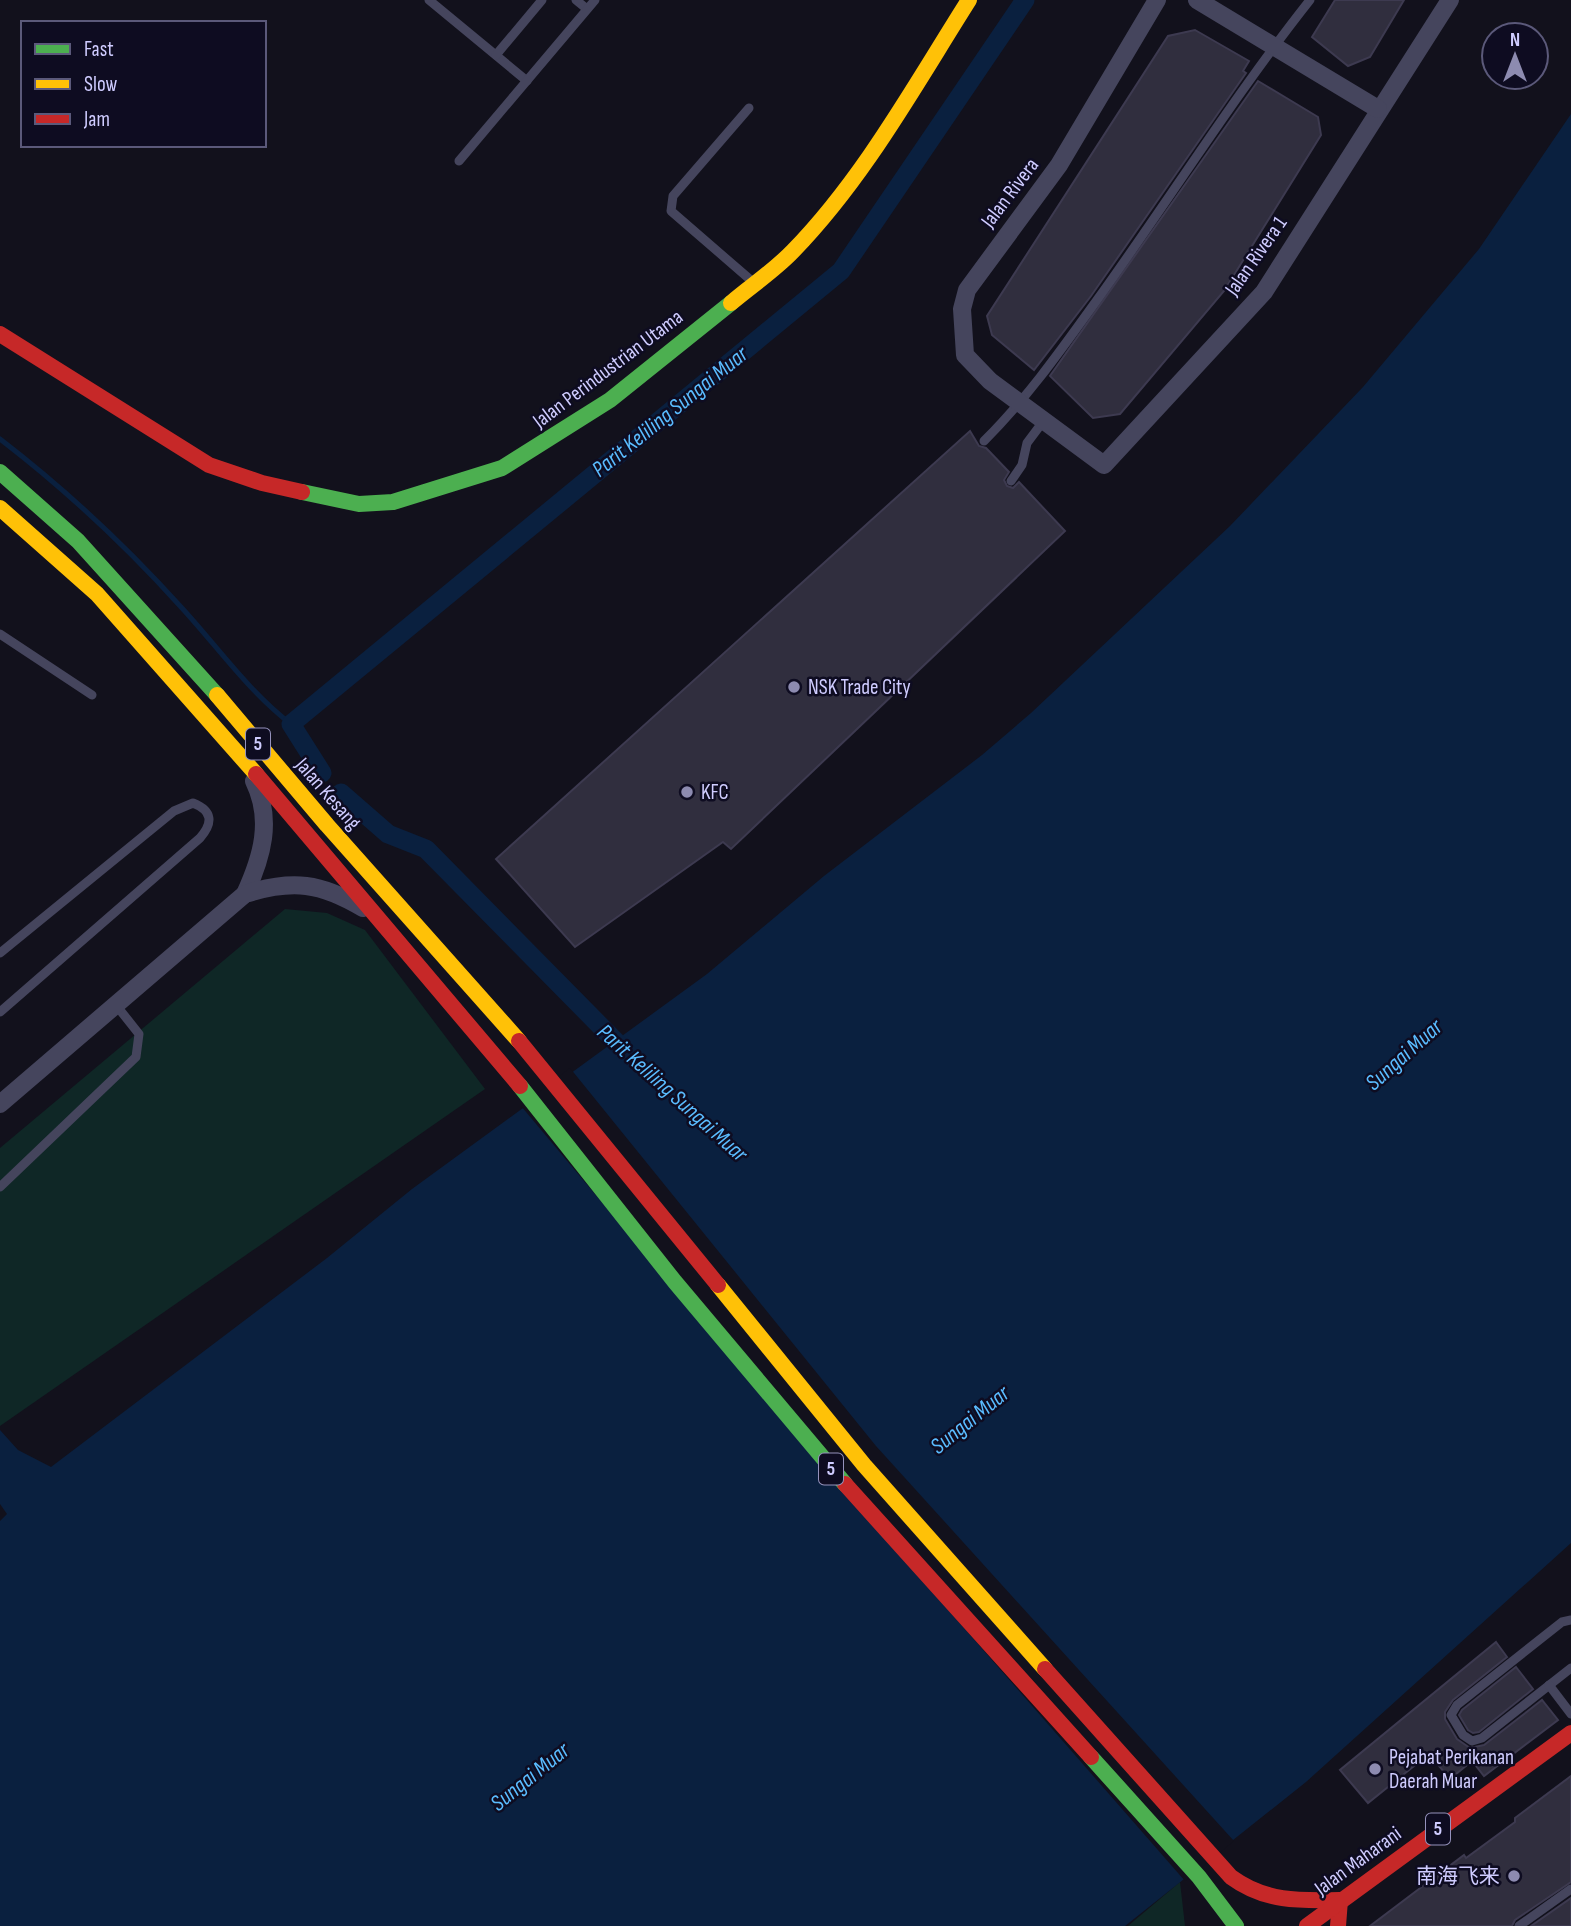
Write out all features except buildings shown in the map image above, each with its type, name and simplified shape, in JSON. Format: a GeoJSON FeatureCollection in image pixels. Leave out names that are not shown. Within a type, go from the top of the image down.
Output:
{"type":"FeatureCollection","features":[{"type":"Feature","properties":{"kind":"main road","name":"Jalan Perindustrian Utama"},"geometry":{"type":"LineString","coordinates":[[0,334],[209,465],[304,494],[359,504],[393,502],[502,468],[610,400],[791,254],[824,218],[879,141],[969,0]]}},
{"type":"Feature","properties":{"kind":"main road","name":"Jalan Kesang"},"geometry":{"type":"LineString","coordinates":[[0,472],[78,541],[198,672],[327,825],[506,1025],[864,1465],[1216,1863],[1238,1886],[1264,1897],[1294,1901],[1340,1900]]}},
{"type":"Feature","properties":{"kind":"main road","name":"Jalan Kesang"},"geometry":{"type":"LineString","coordinates":[[0,508],[97,594],[245,761],[372,914],[485,1042],[675,1282],[851,1492],[1199,1877],[1214,1898]]}},
{"type":"Feature","properties":{"kind":"main road","name":"Jalan Maharani"},"geometry":{"type":"LineString","coordinates":[[1307,1926],[1571,1733]]}},
{"type":"Feature","properties":{"kind":"main road"},"geometry":{"type":"LineString","coordinates":[[1210,1916],[1214,1898]]}},
{"type":"Feature","properties":{"kind":"main road","name":"5"},"geometry":{"type":"LineString","coordinates":[[1214,1898],[1236,1926]]}},
{"type":"Feature","properties":{"kind":"main road"},"geometry":{"type":"LineString","coordinates":[[1338,1926],[1340,1900]]}},
{"type":"Feature","properties":{"kind":"street","name":"Jalan Rivera"},"geometry":{"type":"LineString","coordinates":[[1023,402],[990,381],[965,355],[962,309],[967,290],[1059,166],[1157,0]]}},
{"type":"Feature","properties":{"kind":"street"},"geometry":{"type":"LineString","coordinates":[[1197,0],[1378,109]]}},
{"type":"Feature","properties":{"kind":"street","name":"Jalan Rivera 1"},"geometry":{"type":"LineString","coordinates":[[1023,402],[1104,465],[1264,292],[1378,109],[1450,0]]}},
{"type":"Feature","properties":{"kind":"street"},"geometry":{"type":"LineString","coordinates":[[245,761],[260,793],[265,825],[259,863],[245,894]]}},
{"type":"Feature","properties":{"kind":"street"},"geometry":{"type":"LineString","coordinates":[[0,1104],[245,894],[274,885],[303,884],[335,891],[372,914]]}},
{"type":"Feature","properties":{"kind":"lane"},"geometry":{"type":"LineString","coordinates":[[429,0],[527,81]]}},
{"type":"Feature","properties":{"kind":"lane"},"geometry":{"type":"LineString","coordinates":[[496,55],[542,0]]}},
{"type":"Feature","properties":{"kind":"lane"},"geometry":{"type":"LineString","coordinates":[[576,0],[587,9]]}},
{"type":"Feature","properties":{"kind":"lane"},"geometry":{"type":"LineString","coordinates":[[459,161],[595,0]]}},
{"type":"Feature","properties":{"kind":"lane"},"geometry":{"type":"LineString","coordinates":[[984,440],[1023,402],[1146,232],[1273,47],[1310,0]]}},
{"type":"Feature","properties":{"kind":"lane"},"geometry":{"type":"LineString","coordinates":[[748,108],[673,197],[670,205],[671,211],[755,283]]}},
{"type":"Feature","properties":{"kind":"lane"},"geometry":{"type":"LineString","coordinates":[[1011,481],[1022,465],[1027,443],[1045,419]]}},
{"type":"Feature","properties":{"kind":"lane"},"geometry":{"type":"LineString","coordinates":[[0,634],[92,695]]}},
{"type":"Feature","properties":{"kind":"lane"},"geometry":{"type":"LineString","coordinates":[[0,953],[174,811],[193,803],[203,807],[210,816],[210,824],[200,838],[0,1012]]}},
{"type":"Feature","properties":{"kind":"lane"},"geometry":{"type":"LineString","coordinates":[[0,1187],[136,1057],[139,1034],[116,1005]]}},
{"type":"Feature","properties":{"kind":"lane"},"geometry":{"type":"LineString","coordinates":[[1571,1620],[1562,1622],[1457,1705],[1451,1715],[1454,1725],[1472,1741],[1482,1738],[1571,1668]]}},
{"type":"Feature","properties":{"kind":"lane"},"geometry":{"type":"LineString","coordinates":[[1549,1685],[1571,1714]]}},
{"type":"Feature","properties":{"kind":"lane"},"geometry":{"type":"LineString","coordinates":[[1520,1926],[1571,1889]]}},
{"type":"Feature","properties":{"kind":"green space"},"geometry":{"type":"Polygon","coordinates":[[[285,909],[327,913],[365,930],[485,1089],[0,1426],[0,1148],[285,909]]]}},
{"type":"Feature","properties":{"kind":"green space"},"geometry":{"type":"Polygon","coordinates":[[[1180,1882],[1185,1926],[1128,1926],[1180,1882]]]}},
{"type":"Feature","properties":{"kind":"water","name":"Sungai Muar"},"geometry":{"type":"Polygon","coordinates":[[[1571,114],[1571,1543],[1306,1782],[1125,1926],[0,1926],[0,1521],[7,1514],[0,1504],[0,1430],[18,1450],[51,1467],[327,1258],[412,1189],[707,974],[824,876],[982,755],[1031,713],[1230,526],[1363,387],[1479,249],[1571,114]]]}},
{"type":"Feature","properties":{"kind":"pier"},"geometry":{"type":"Polygon","coordinates":[[[570,1068],[876,1446],[1234,1841],[1185,1881],[853,1501],[521,1106],[570,1068]]]}},
{"type":"Feature","properties":{"kind":"waterway","name":"Parit Keliling Sungai Muar"},"geometry":{"type":"LineString","coordinates":[[322,773],[291,724],[841,271],[1025,0]]}},
{"type":"Feature","properties":{"kind":"waterway"},"geometry":{"type":"LineString","coordinates":[[0,439],[117,540],[181,607],[247,683],[291,724]]}},
{"type":"Feature","properties":{"kind":"waterway","name":"Parit Keliling Sungai Muar"},"geometry":{"type":"LineString","coordinates":[[341,793],[388,834],[426,849],[631,1057]]}},
{"type":"Feature","properties":{"kind":"traffic: fast"},"geometry":{"type":"LineString","coordinates":[[302,492],[359,504],[393,502],[502,468],[610,400],[731,303]]}},
{"type":"Feature","properties":{"kind":"traffic: fast"},"geometry":{"type":"LineString","coordinates":[[0,472],[78,541],[217,695]]}},
{"type":"Feature","properties":{"kind":"traffic: fast"},"geometry":{"type":"LineString","coordinates":[[520,1086],[675,1282],[845,1484]]}},
{"type":"Feature","properties":{"kind":"traffic: fast"},"geometry":{"type":"LineString","coordinates":[[1091,1757],[1199,1877],[1236,1926]]}},
{"type":"Feature","properties":{"kind":"traffic: slow"},"geometry":{"type":"LineString","coordinates":[[731,303],[786,258],[843,193],[887,130],[969,0]]}},
{"type":"Feature","properties":{"kind":"traffic: slow"},"geometry":{"type":"LineString","coordinates":[[0,508],[97,594],[256,774]]}},
{"type":"Feature","properties":{"kind":"traffic: slow"},"geometry":{"type":"LineString","coordinates":[[217,695],[327,825],[519,1041]]}},
{"type":"Feature","properties":{"kind":"traffic: slow"},"geometry":{"type":"LineString","coordinates":[[718,1285],[864,1465],[1045,1669]]}},
{"type":"Feature","properties":{"kind":"traffic: jam"},"geometry":{"type":"LineString","coordinates":[[0,334],[209,465],[262,483],[302,492]]}},
{"type":"Feature","properties":{"kind":"traffic: jam"},"geometry":{"type":"LineString","coordinates":[[256,774],[520,1086]]}},
{"type":"Feature","properties":{"kind":"traffic: jam"},"geometry":{"type":"LineString","coordinates":[[519,1041],[718,1285]]}},
{"type":"Feature","properties":{"kind":"traffic: jam"},"geometry":{"type":"LineString","coordinates":[[845,1484],[1091,1757]]}},
{"type":"Feature","properties":{"kind":"traffic: jam"},"geometry":{"type":"LineString","coordinates":[[1045,1669],[1231,1877],[1270,1896],[1296,1900],[1340,1900],[1338,1926]]}},
{"type":"Feature","properties":{"kind":"traffic: jam"},"geometry":{"type":"LineString","coordinates":[[1307,1926],[1571,1733]]}},
{"type":"Feature","properties":{"kind":"place","name":"NSK Trade City"},"geometry":{"type":"Point","coordinates":[794,687]}},
{"type":"Feature","properties":{"kind":"place","name":"KFC"},"geometry":{"type":"Point","coordinates":[687,792]}},
{"type":"Feature","properties":{"kind":"place","name":"Pejabat Perikanan Daerah Muar"},"geometry":{"type":"Point","coordinates":[1375,1769]}},
{"type":"Feature","properties":{"kind":"place","name":"南海飞来"},"geometry":{"type":"Point","coordinates":[1514,1876]}}]}
